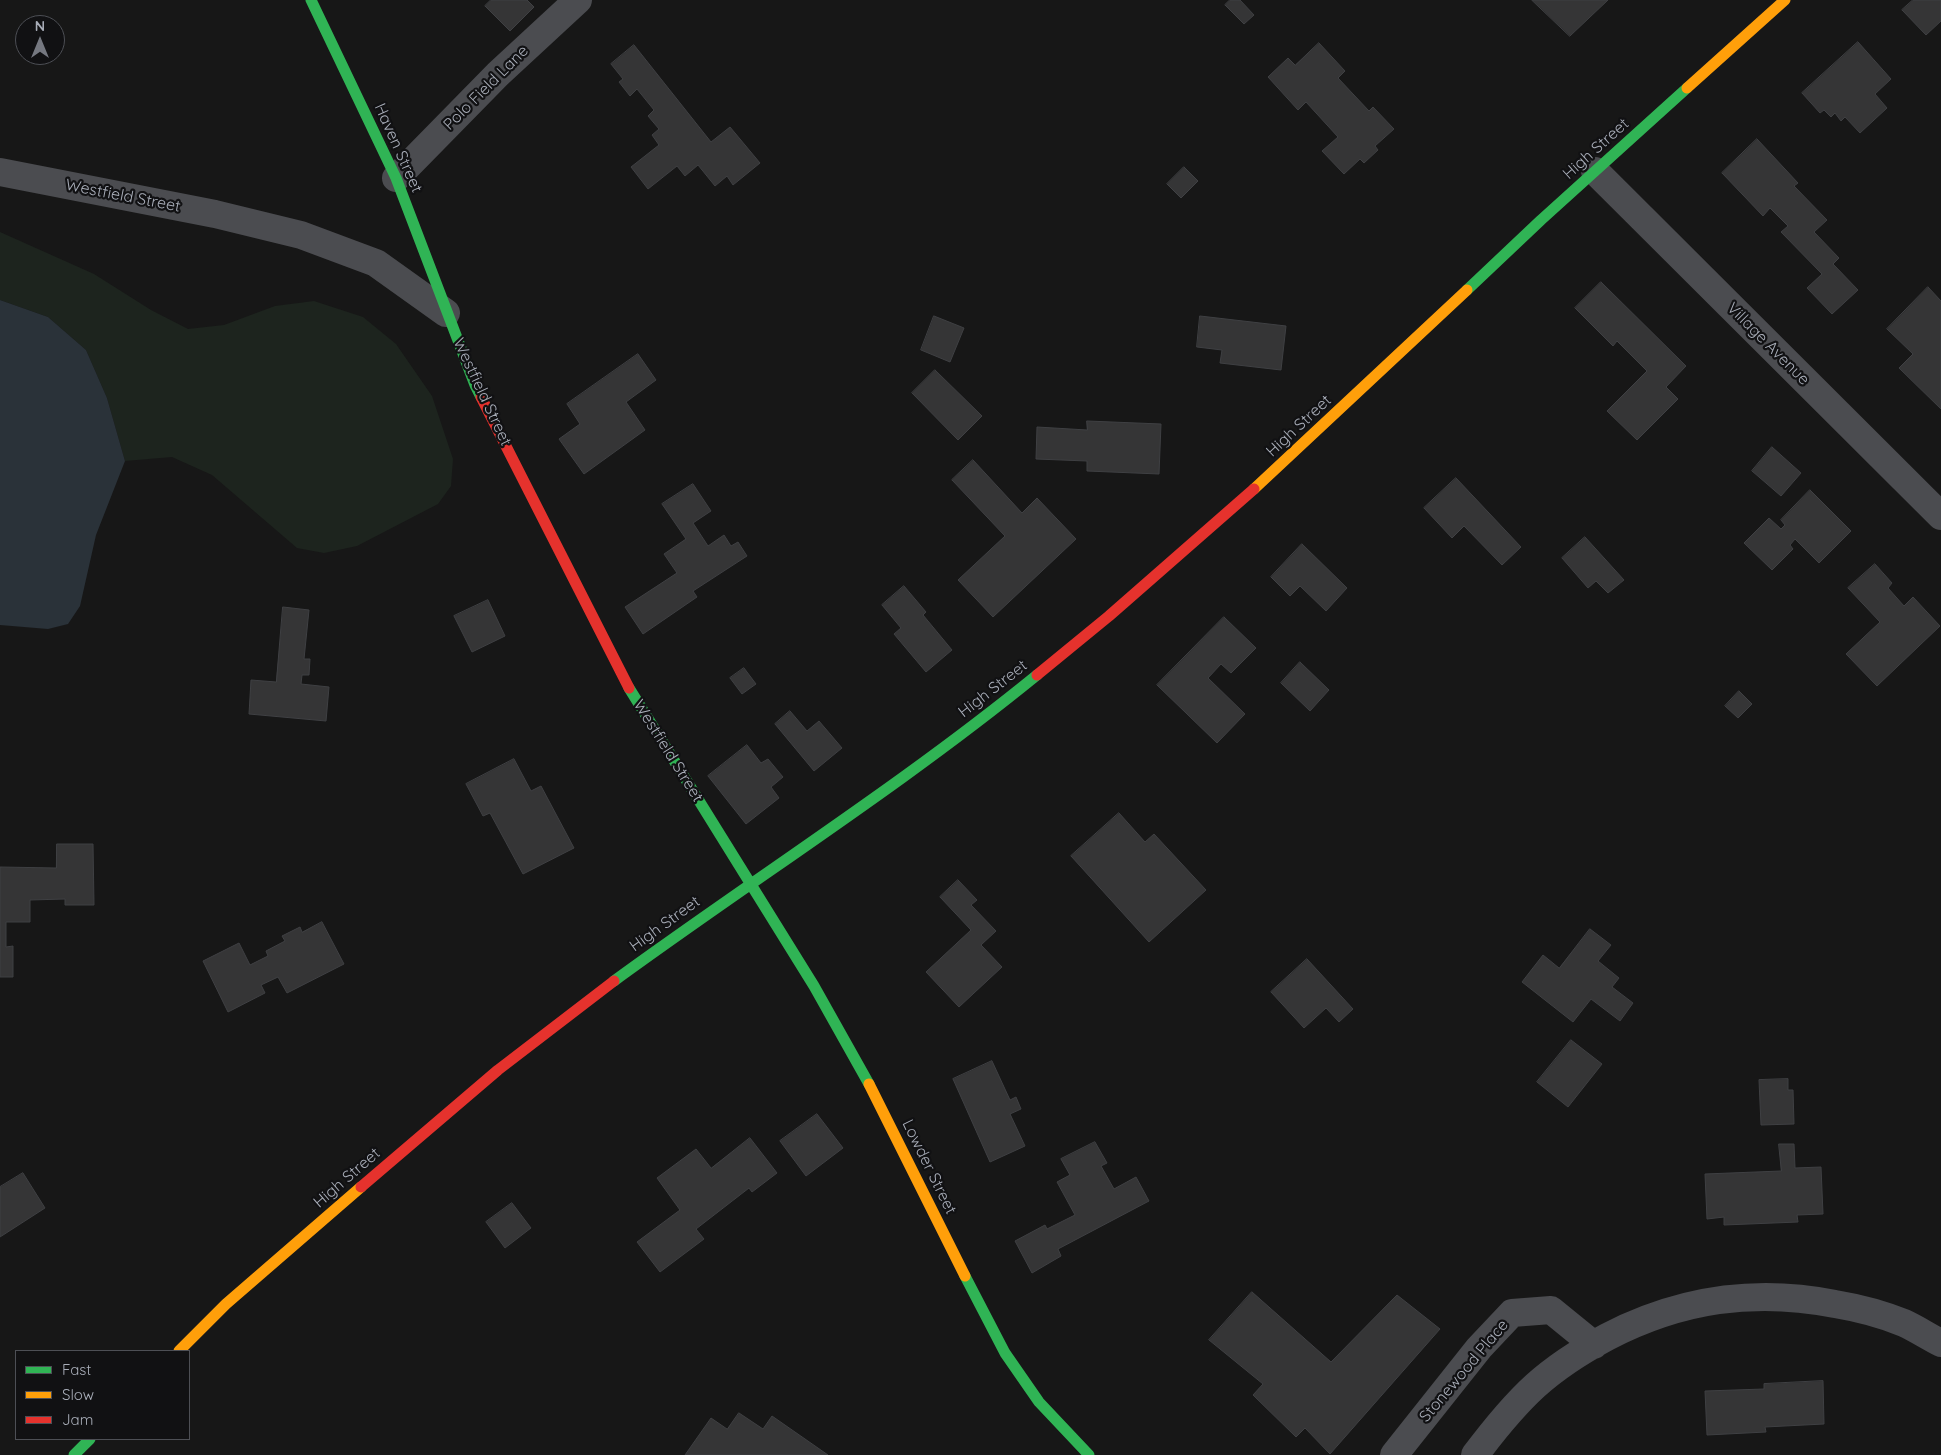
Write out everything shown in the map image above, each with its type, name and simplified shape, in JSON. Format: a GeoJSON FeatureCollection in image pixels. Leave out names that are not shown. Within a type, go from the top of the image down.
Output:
{"type":"FeatureCollection","features":[{"type":"Feature","properties":{"kind":"main road","name":"Haven Street"},"geometry":{"type":"LineString","coordinates":[[310,0],[396,178],[446,313]]}},
{"type":"Feature","properties":{"kind":"main road","name":"High Street"},"geometry":{"type":"LineString","coordinates":[[180,1350],[226,1304],[498,1070],[586,1002],[942,748],[1010,697],[1109,616],[1268,477],[1595,171],[1785,0]]}},
{"type":"Feature","properties":{"kind":"main road","name":"Westfield Street"},"geometry":{"type":"LineString","coordinates":[[446,313],[475,386],[628,687],[750,884]]}},
{"type":"Feature","properties":{"kind":"main road","name":"Lowder Street"},"geometry":{"type":"LineString","coordinates":[[750,884],[814,986],[865,1075],[1005,1354],[1039,1402],[1090,1455]]}},
{"type":"Feature","properties":{"kind":"main road"},"geometry":{"type":"LineString","coordinates":[[74,1455],[89,1440]]}},
{"type":"Feature","properties":{"kind":"street","name":"Polo Field Lane"},"geometry":{"type":"LineString","coordinates":[[396,178],[498,74],[578,0]]}},
{"type":"Feature","properties":{"kind":"street","name":"Village Avenue"},"geometry":{"type":"LineString","coordinates":[[1595,171],[1941,516]]}},
{"type":"Feature","properties":{"kind":"street","name":"Westfield Street"},"geometry":{"type":"LineString","coordinates":[[0,172],[215,214],[301,235],[376,263],[446,313]]}},
{"type":"Feature","properties":{"kind":"street"},"geometry":{"type":"LineString","coordinates":[[1475,1455],[1500,1423],[1534,1386],[1556,1369],[1594,1344],[1644,1320],[1669,1311],[1722,1299],[1771,1296],[1822,1301],[1874,1312],[1904,1323],[1941,1343]]}},
{"type":"Feature","properties":{"kind":"street","name":"Stonewood Place"},"geometry":{"type":"LineString","coordinates":[[1394,1455],[1479,1348],[1512,1313],[1551,1310],[1594,1344]]}},
{"type":"Feature","properties":{"kind":"shaded area"},"geometry":{"type":"Polygon","coordinates":[[[0,232],[94,274],[151,310],[188,329],[224,325],[275,306],[314,301],[363,317],[396,344],[432,396],[453,459],[451,486],[438,504],[357,546],[324,553],[297,548],[212,475],[172,457],[125,461],[107,398],[86,350],[48,317],[0,300],[0,232]]]}},
{"type":"Feature","properties":{"kind":"shaded area"},"geometry":{"type":"Polygon","coordinates":[[[0,300],[48,317],[86,350],[107,398],[125,461],[96,535],[80,606],[68,624],[48,629],[0,625],[0,300]]]}},
{"type":"Feature","properties":{"kind":"building"},"geometry":{"type":"Polygon","coordinates":[[[491,0],[527,0],[534,7],[510,31],[485,6],[491,0]]]}},
{"type":"Feature","properties":{"kind":"building"},"geometry":{"type":"Polygon","coordinates":[[[1230,0],[1240,0],[1254,15],[1244,24],[1225,5],[1230,0]]]}},
{"type":"Feature","properties":{"kind":"building"},"geometry":{"type":"Polygon","coordinates":[[[1532,0],[1608,0],[1570,36],[1532,0]]]}},
{"type":"Feature","properties":{"kind":"building"},"geometry":{"type":"Polygon","coordinates":[[[1913,0],[1941,0],[1941,21],[1926,35],[1902,10],[1913,0]]]}},
{"type":"Feature","properties":{"kind":"building"},"geometry":{"type":"Polygon","coordinates":[[[1858,42],[1891,79],[1875,94],[1887,108],[1860,133],[1845,117],[1841,121],[1835,113],[1831,117],[1824,110],[1820,113],[1802,93],[1858,42]]]}},
{"type":"Feature","properties":{"kind":"building"},"geometry":{"type":"Polygon","coordinates":[[[1319,43],[1345,71],[1338,78],[1369,111],[1373,107],[1394,129],[1375,146],[1378,150],[1364,163],[1360,159],[1344,174],[1322,151],[1338,137],[1306,102],[1298,110],[1268,77],[1288,58],[1295,65],[1319,43]]]}},
{"type":"Feature","properties":{"kind":"building"},"geometry":{"type":"Polygon","coordinates":[[[634,45],[711,142],[730,127],[760,163],[733,185],[727,176],[715,186],[698,165],[685,176],[677,166],[648,189],[631,167],[659,145],[652,135],[659,129],[648,116],[654,110],[637,89],[630,96],[619,82],[623,79],[611,64],[634,45]]]}},
{"type":"Feature","properties":{"kind":"building"},"geometry":{"type":"Polygon","coordinates":[[[1757,139],[1798,183],[1794,186],[1827,220],[1814,232],[1839,258],[1833,264],[1858,290],[1832,314],[1807,288],[1822,274],[1781,232],[1788,226],[1770,208],[1763,216],[1722,173],[1757,139]]]}},
{"type":"Feature","properties":{"kind":"building"},"geometry":{"type":"Polygon","coordinates":[[[1184,167],[1198,181],[1181,198],[1167,184],[1184,167]]]}},
{"type":"Feature","properties":{"kind":"building"},"geometry":{"type":"Polygon","coordinates":[[[1601,282],[1686,366],[1666,387],[1678,399],[1637,440],[1607,411],[1647,371],[1617,341],[1613,346],[1575,308],[1601,282]]]}},
{"type":"Feature","properties":{"kind":"building"},"geometry":{"type":"Polygon","coordinates":[[[1928,287],[1941,301],[1941,409],[1899,368],[1913,354],[1887,329],[1928,287]]]}},
{"type":"Feature","properties":{"kind":"building"},"geometry":{"type":"Polygon","coordinates":[[[934,316],[964,328],[950,362],[921,350],[934,316]]]}},
{"type":"Feature","properties":{"kind":"building"},"geometry":{"type":"Polygon","coordinates":[[[1200,316],[1286,326],[1281,370],[1220,363],[1222,350],[1197,347],[1200,316]]]}},
{"type":"Feature","properties":{"kind":"building"},"geometry":{"type":"Polygon","coordinates":[[[638,354],[656,380],[626,402],[645,430],[584,474],[559,439],[580,424],[567,404],[638,354]]]}},
{"type":"Feature","properties":{"kind":"building"},"geometry":{"type":"Polygon","coordinates":[[[935,370],[982,416],[958,440],[912,393],[935,370]]]}},
{"type":"Feature","properties":{"kind":"building"},"geometry":{"type":"Polygon","coordinates":[[[1087,421],[1161,424],[1159,474],[1087,471],[1087,461],[1036,459],[1037,427],[1087,430],[1087,421]]]}},
{"type":"Feature","properties":{"kind":"building"},"geometry":{"type":"Polygon","coordinates":[[[1772,447],[1801,473],[1781,496],[1752,471],[1772,447]]]}},
{"type":"Feature","properties":{"kind":"building"},"geometry":{"type":"Polygon","coordinates":[[[973,460],[1022,513],[1037,498],[1076,539],[993,617],[958,580],[1005,536],[952,480],[973,460]]]}},
{"type":"Feature","properties":{"kind":"building"},"geometry":{"type":"Polygon","coordinates":[[[1456,478],[1521,547],[1502,565],[1464,526],[1452,538],[1424,508],[1456,478]]]}},
{"type":"Feature","properties":{"kind":"building"},"geometry":{"type":"Polygon","coordinates":[[[693,484],[711,511],[693,523],[708,546],[724,535],[731,546],[738,542],[747,556],[693,591],[697,597],[643,634],[625,607],[677,573],[664,554],[686,539],[662,504],[693,484]]]}},
{"type":"Feature","properties":{"kind":"building"},"geometry":{"type":"Polygon","coordinates":[[[1810,490],[1851,531],[1819,563],[1795,539],[1790,545],[1793,549],[1772,570],[1744,543],[1769,518],[1781,529],[1785,525],[1781,520],[1810,490]]]}},
{"type":"Feature","properties":{"kind":"building"},"geometry":{"type":"Polygon","coordinates":[[[1585,537],[1624,580],[1608,593],[1596,581],[1588,588],[1562,558],[1585,537]]]}},
{"type":"Feature","properties":{"kind":"building"},"geometry":{"type":"Polygon","coordinates":[[[1302,544],[1347,588],[1326,611],[1300,586],[1290,596],[1271,577],[1302,544]]]}},
{"type":"Feature","properties":{"kind":"building"},"geometry":{"type":"Polygon","coordinates":[[[1875,564],[1892,583],[1888,588],[1904,606],[1913,597],[1940,626],[1877,686],[1846,654],[1880,622],[1848,588],[1875,564]]]}},
{"type":"Feature","properties":{"kind":"building"},"geometry":{"type":"Polygon","coordinates":[[[904,586],[926,612],[923,615],[952,650],[926,672],[894,634],[901,628],[882,605],[904,586]]]}},
{"type":"Feature","properties":{"kind":"building"},"geometry":{"type":"Polygon","coordinates":[[[488,600],[505,636],[472,652],[454,616],[488,600]]]}},
{"type":"Feature","properties":{"kind":"building"},"geometry":{"type":"Polygon","coordinates":[[[283,607],[309,610],[304,659],[310,659],[309,675],[302,675],[301,684],[329,687],[326,721],[249,714],[251,680],[276,682],[283,607]]]}},
{"type":"Feature","properties":{"kind":"building"},"geometry":{"type":"Polygon","coordinates":[[[1224,617],[1256,648],[1231,673],[1221,664],[1208,678],[1245,714],[1217,743],[1157,685],[1224,617]]]}},
{"type":"Feature","properties":{"kind":"building"},"geometry":{"type":"Polygon","coordinates":[[[1300,662],[1329,690],[1310,711],[1281,683],[1300,662]]]}},
{"type":"Feature","properties":{"kind":"building"},"geometry":{"type":"Polygon","coordinates":[[[744,668],[756,684],[742,694],[730,678],[744,668]]]}},
{"type":"Feature","properties":{"kind":"building"},"geometry":{"type":"Polygon","coordinates":[[[1739,691],[1752,704],[1738,718],[1725,706],[1739,691]]]}},
{"type":"Feature","properties":{"kind":"building"},"geometry":{"type":"Polygon","coordinates":[[[790,711],[807,731],[819,721],[842,748],[814,771],[775,724],[790,711]]]}},
{"type":"Feature","properties":{"kind":"building"},"geometry":{"type":"Polygon","coordinates":[[[747,745],[761,763],[768,759],[783,777],[771,787],[779,798],[746,824],[708,776],[747,745]]]}},
{"type":"Feature","properties":{"kind":"building"},"geometry":{"type":"Polygon","coordinates":[[[514,759],[531,791],[541,786],[574,848],[523,874],[490,813],[483,816],[466,784],[514,759]]]}},
{"type":"Feature","properties":{"kind":"building"},"geometry":{"type":"Polygon","coordinates":[[[1119,813],[1145,842],[1154,834],[1206,890],[1149,942],[1071,856],[1119,813]]]}},
{"type":"Feature","properties":{"kind":"building"},"geometry":{"type":"Polygon","coordinates":[[[57,844],[93,844],[94,905],[65,905],[65,899],[30,900],[30,922],[6,922],[6,947],[13,946],[13,977],[0,977],[0,867],[56,868],[57,844]]]}},
{"type":"Feature","properties":{"kind":"building"},"geometry":{"type":"Polygon","coordinates":[[[958,880],[977,900],[971,905],[996,931],[981,945],[1002,967],[959,1007],[926,972],[971,930],[940,897],[958,880]]]}},
{"type":"Feature","properties":{"kind":"building"},"geometry":{"type":"Polygon","coordinates":[[[322,922],[344,964],[287,993],[278,977],[261,985],[265,993],[228,1012],[203,961],[239,943],[250,965],[268,956],[266,951],[285,941],[282,936],[300,927],[302,932],[322,922]]]}},
{"type":"Feature","properties":{"kind":"building"},"geometry":{"type":"Polygon","coordinates":[[[1590,929],[1611,945],[1598,961],[1619,978],[1612,987],[1633,1003],[1620,1021],[1591,999],[1573,1022],[1522,982],[1543,955],[1559,968],[1590,929]]]}},
{"type":"Feature","properties":{"kind":"building"},"geometry":{"type":"Polygon","coordinates":[[[1307,959],[1353,1009],[1339,1022],[1326,1008],[1304,1028],[1271,992],[1307,959]]]}},
{"type":"Feature","properties":{"kind":"building"},"geometry":{"type":"Polygon","coordinates":[[[1571,1040],[1602,1064],[1568,1107],[1537,1082],[1571,1040]]]}},
{"type":"Feature","properties":{"kind":"building"},"geometry":{"type":"Polygon","coordinates":[[[992,1061],[1010,1100],[1016,1097],[1021,1109],[1010,1114],[1025,1146],[990,1162],[953,1079],[992,1061]]]}},
{"type":"Feature","properties":{"kind":"building"},"geometry":{"type":"Polygon","coordinates":[[[1788,1079],[1788,1090],[1793,1090],[1794,1124],[1761,1125],[1759,1080],[1788,1079]]]}},
{"type":"Feature","properties":{"kind":"building"},"geometry":{"type":"Polygon","coordinates":[[[817,1114],[843,1148],[806,1176],[780,1141],[817,1114]]]}},
{"type":"Feature","properties":{"kind":"building"},"geometry":{"type":"Polygon","coordinates":[[[750,1138],[777,1173],[752,1192],[749,1188],[696,1229],[704,1239],[660,1272],[637,1242],[680,1210],[657,1178],[696,1149],[711,1168],[750,1138]]]}},
{"type":"Feature","properties":{"kind":"building"},"geometry":{"type":"Polygon","coordinates":[[[1095,1142],[1107,1163],[1101,1166],[1114,1189],[1136,1177],[1149,1201],[1058,1249],[1061,1256],[1032,1273],[1015,1241],[1045,1225],[1047,1229],[1075,1215],[1057,1182],[1070,1175],[1061,1159],[1095,1142]]]}},
{"type":"Feature","properties":{"kind":"building"},"geometry":{"type":"Polygon","coordinates":[[[1779,1144],[1794,1144],[1795,1168],[1821,1167],[1823,1214],[1797,1215],[1798,1222],[1724,1225],[1724,1217],[1707,1219],[1705,1174],[1781,1171],[1779,1144]]]}},
{"type":"Feature","properties":{"kind":"building"},"geometry":{"type":"Polygon","coordinates":[[[23,1173],[45,1208],[0,1237],[0,1187],[23,1173]]]}},
{"type":"Feature","properties":{"kind":"building"},"geometry":{"type":"Polygon","coordinates":[[[512,1203],[531,1228],[505,1248],[486,1222],[512,1203]]]}},
{"type":"Feature","properties":{"kind":"building"},"geometry":{"type":"Polygon","coordinates":[[[1252,1292],[1331,1362],[1397,1295],[1440,1329],[1330,1454],[1305,1428],[1296,1437],[1253,1395],[1263,1384],[1209,1340],[1252,1292]]]}},
{"type":"Feature","properties":{"kind":"building"},"geometry":{"type":"Polygon","coordinates":[[[1823,1381],[1824,1424],[1765,1427],[1766,1432],[1707,1435],[1705,1391],[1764,1389],[1764,1384],[1823,1381]]]}},
{"type":"Feature","properties":{"kind":"building"},"geometry":{"type":"Polygon","coordinates":[[[739,1413],[763,1429],[772,1416],[828,1455],[685,1455],[711,1418],[727,1429],[739,1413]]]}},
{"type":"Feature","properties":{"kind":"traffic: fast"},"geometry":{"type":"LineString","coordinates":[[311,0],[396,178],[481,397]]}},
{"type":"Feature","properties":{"kind":"traffic: fast"},"geometry":{"type":"LineString","coordinates":[[1467,290],[1541,220],[1687,88]]}},
{"type":"Feature","properties":{"kind":"traffic: fast"},"geometry":{"type":"LineString","coordinates":[[614,981],[934,755],[1037,675]]}},
{"type":"Feature","properties":{"kind":"traffic: fast"},"geometry":{"type":"LineString","coordinates":[[629,688],[814,986],[869,1084]]}},
{"type":"Feature","properties":{"kind":"traffic: fast"},"geometry":{"type":"LineString","coordinates":[[965,1276],[1005,1353],[1039,1402],[1089,1455]]}},
{"type":"Feature","properties":{"kind":"traffic: fast"},"geometry":{"type":"LineString","coordinates":[[74,1455],[89,1440]]}},
{"type":"Feature","properties":{"kind":"traffic: slow"},"geometry":{"type":"LineString","coordinates":[[1687,88],[1785,0]]}},
{"type":"Feature","properties":{"kind":"traffic: slow"},"geometry":{"type":"LineString","coordinates":[[1254,489],[1467,290]]}},
{"type":"Feature","properties":{"kind":"traffic: slow"},"geometry":{"type":"LineString","coordinates":[[869,1084],[965,1276]]}},
{"type":"Feature","properties":{"kind":"traffic: slow"},"geometry":{"type":"LineString","coordinates":[[180,1350],[226,1304],[361,1187]]}},
{"type":"Feature","properties":{"kind":"traffic: jam"},"geometry":{"type":"LineString","coordinates":[[481,397],[629,688]]}},
{"type":"Feature","properties":{"kind":"traffic: jam"},"geometry":{"type":"LineString","coordinates":[[1037,675],[1109,616],[1254,489]]}},
{"type":"Feature","properties":{"kind":"traffic: jam"},"geometry":{"type":"LineString","coordinates":[[361,1187],[498,1070],[614,981]]}}]}
